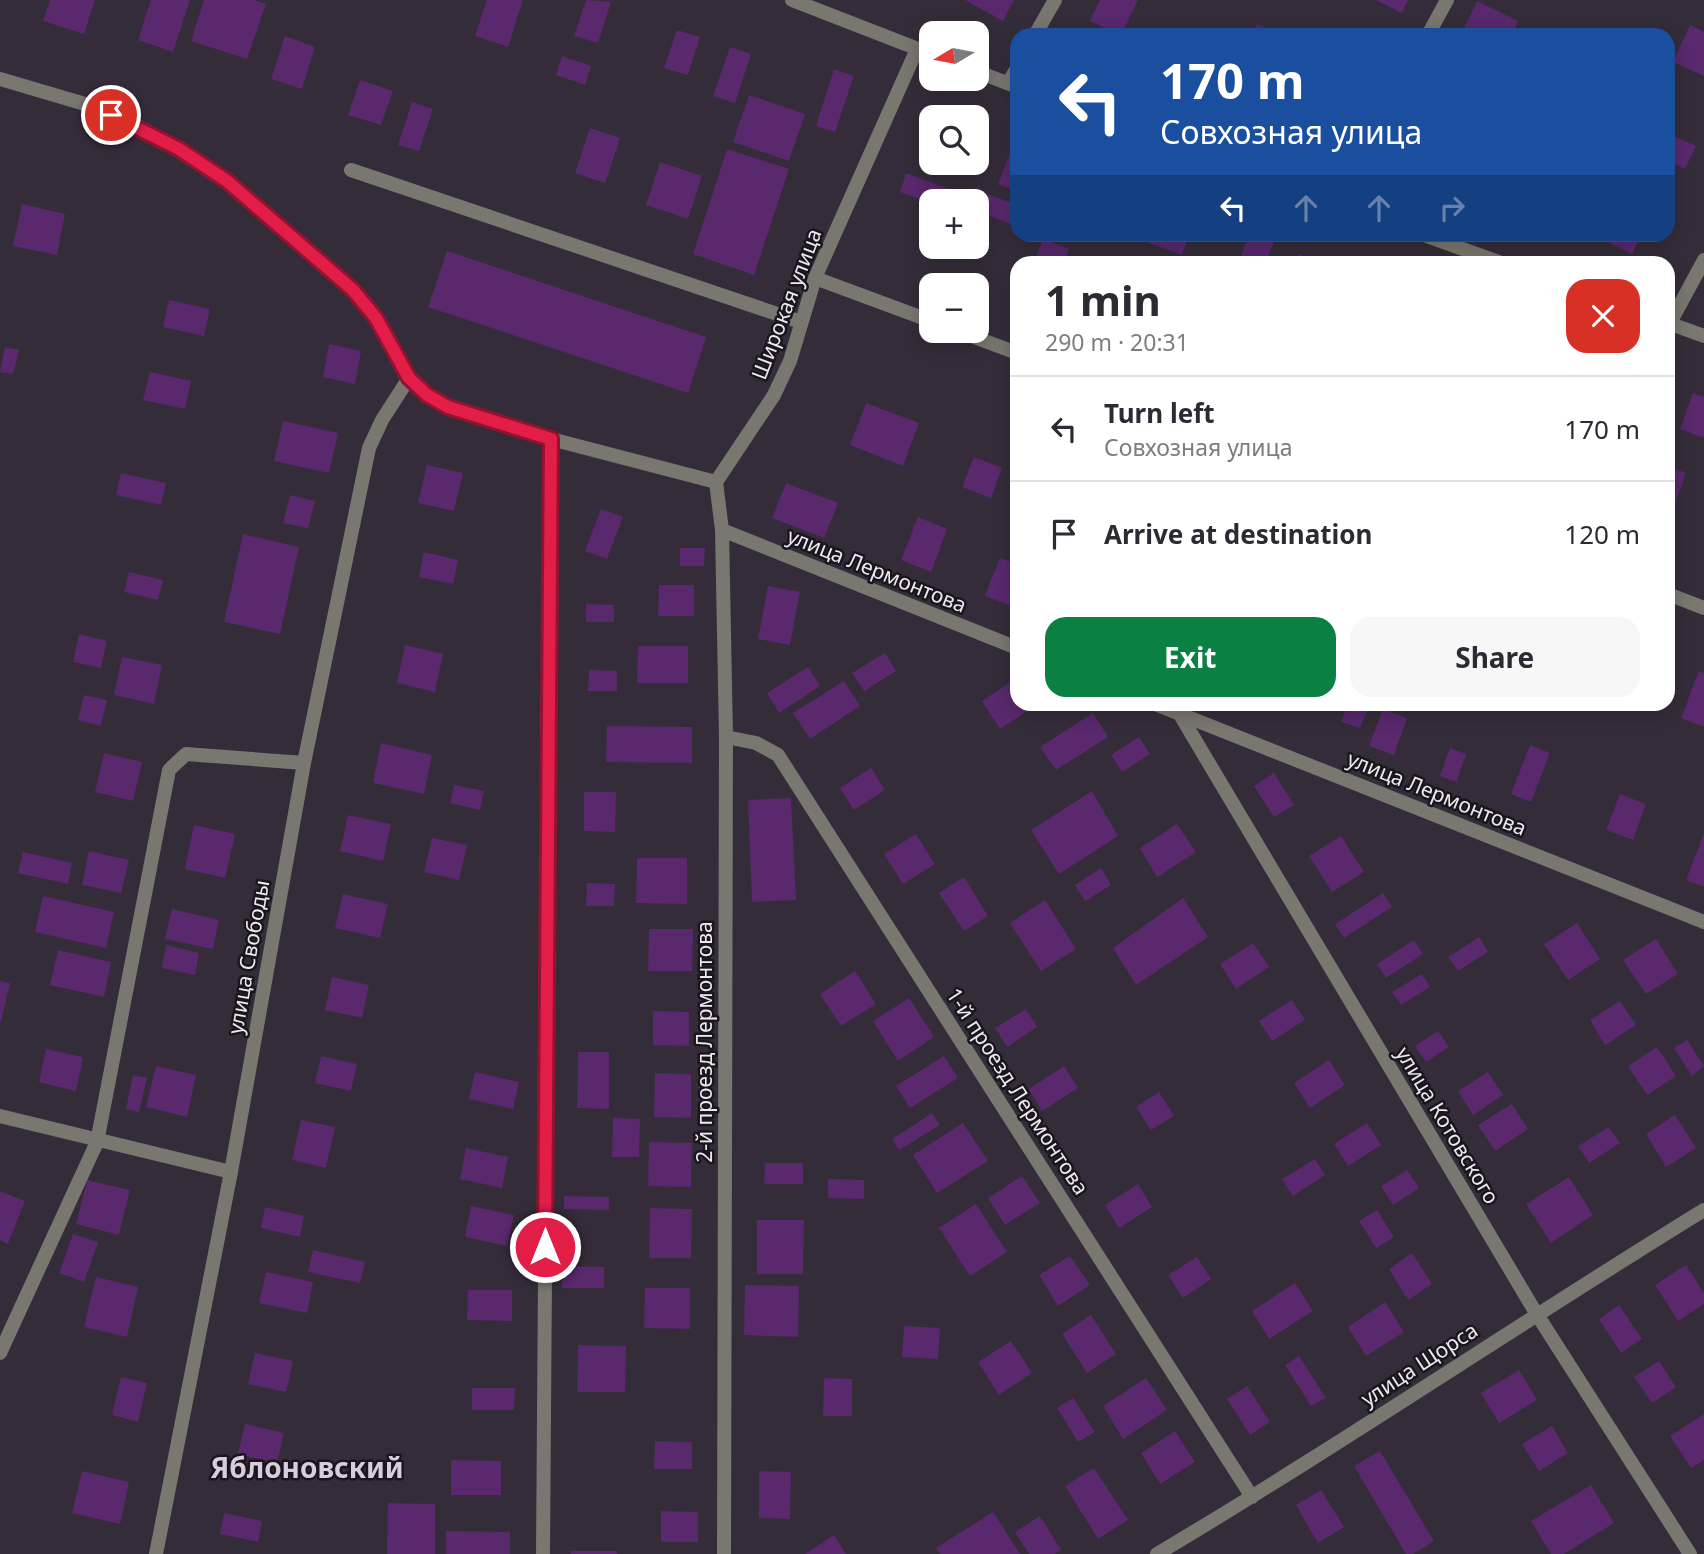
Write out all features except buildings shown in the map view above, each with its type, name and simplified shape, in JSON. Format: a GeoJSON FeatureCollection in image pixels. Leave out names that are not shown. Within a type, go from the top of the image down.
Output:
{"type":"FeatureCollection","features":[{"type":"Feature","properties":{"kind":"street"},"geometry":{"type":"LineString","coordinates":[[792,0],[919,50]]}},
{"type":"Feature","properties":{"kind":"street"},"geometry":{"type":"LineString","coordinates":[[1039,28],[1055,0]]}},
{"type":"Feature","properties":{"kind":"street"},"geometry":{"type":"LineString","coordinates":[[1432,28],[1447,0]]}},
{"type":"Feature","properties":{"kind":"street","name":"Широкая улица"},"geometry":{"type":"LineString","coordinates":[[716,482],[774,395],[790,361],[815,278],[919,62]]}},
{"type":"Feature","properties":{"kind":"street"},"geometry":{"type":"LineString","coordinates":[[989,77],[1010,84]]}},
{"type":"Feature","properties":{"kind":"street"},"geometry":{"type":"LineString","coordinates":[[0,79],[85,104],[136,125],[227,181],[353,290],[376,318],[409,378],[427,395],[448,407],[551,439],[716,482],[722,530]]}},
{"type":"Feature","properties":{"kind":"street"},"geometry":{"type":"LineString","coordinates":[[351,170],[801,322]]}},
{"type":"Feature","properties":{"kind":"street"},"geometry":{"type":"LineString","coordinates":[[1443,242],[1482,256]]}},
{"type":"Feature","properties":{"kind":"street"},"geometry":{"type":"LineString","coordinates":[[1675,312],[1704,260]]}},
{"type":"Feature","properties":{"kind":"street"},"geometry":{"type":"LineString","coordinates":[[815,278],[919,317]]}},
{"type":"Feature","properties":{"kind":"street"},"geometry":{"type":"LineString","coordinates":[[1675,325],[1704,336]]}},
{"type":"Feature","properties":{"kind":"street"},"geometry":{"type":"LineString","coordinates":[[989,343],[1010,350]]}},
{"type":"Feature","properties":{"kind":"street","name":"улица Свободы"},"geometry":{"type":"LineString","coordinates":[[156,1554],[231,1172],[303,763],[369,448],[382,420],[409,378]]}},
{"type":"Feature","properties":{"kind":"street"},"geometry":{"type":"LineString","coordinates":[[543,1554],[551,439]]}},
{"type":"Feature","properties":{"kind":"street","name":"улица Лермонтова"},"geometry":{"type":"LineString","coordinates":[[722,530],[1010,645]]}},
{"type":"Feature","properties":{"kind":"street","name":"2-й проезд Лермонтова"},"geometry":{"type":"LineString","coordinates":[[722,530],[726,737],[724,1554]]}},
{"type":"Feature","properties":{"kind":"street"},"geometry":{"type":"LineString","coordinates":[[1675,597],[1704,608]]}},
{"type":"Feature","properties":{"kind":"street","name":"улица Лермонтова"},"geometry":{"type":"LineString","coordinates":[[1174,711],[1704,922]]}},
{"type":"Feature","properties":{"kind":"street","name":"улица Котовского"},"geometry":{"type":"LineString","coordinates":[[1179,713],[1536,1313],[1689,1554]]}},
{"type":"Feature","properties":{"kind":"street","name":"1-й проезд Лермонтова"},"geometry":{"type":"LineString","coordinates":[[726,737],[756,743],[778,755],[1252,1497]]}},
{"type":"Feature","properties":{"kind":"street"},"geometry":{"type":"LineString","coordinates":[[0,1353],[97,1142],[169,770],[186,754],[303,763]]}},
{"type":"Feature","properties":{"kind":"street"},"geometry":{"type":"LineString","coordinates":[[0,1116],[97,1142],[231,1172]]}},
{"type":"Feature","properties":{"kind":"street","name":"улица Щорса"},"geometry":{"type":"LineString","coordinates":[[1157,1554],[1252,1497],[1536,1313],[1704,1210]]}},
{"type":"Feature","properties":{"kind":"district","name":"Яблоновский"},"geometry":{"type":"Point","coordinates":[307,1467]}},
{"type":"Feature","properties":{"kind":"route"},"geometry":{"type":"LineString","coordinates":[[111,115],[136,125],[179,149],[227,181],[353,290],[376,318],[409,378],[427,395],[448,407],[551,439],[545,1247]]}}]}
